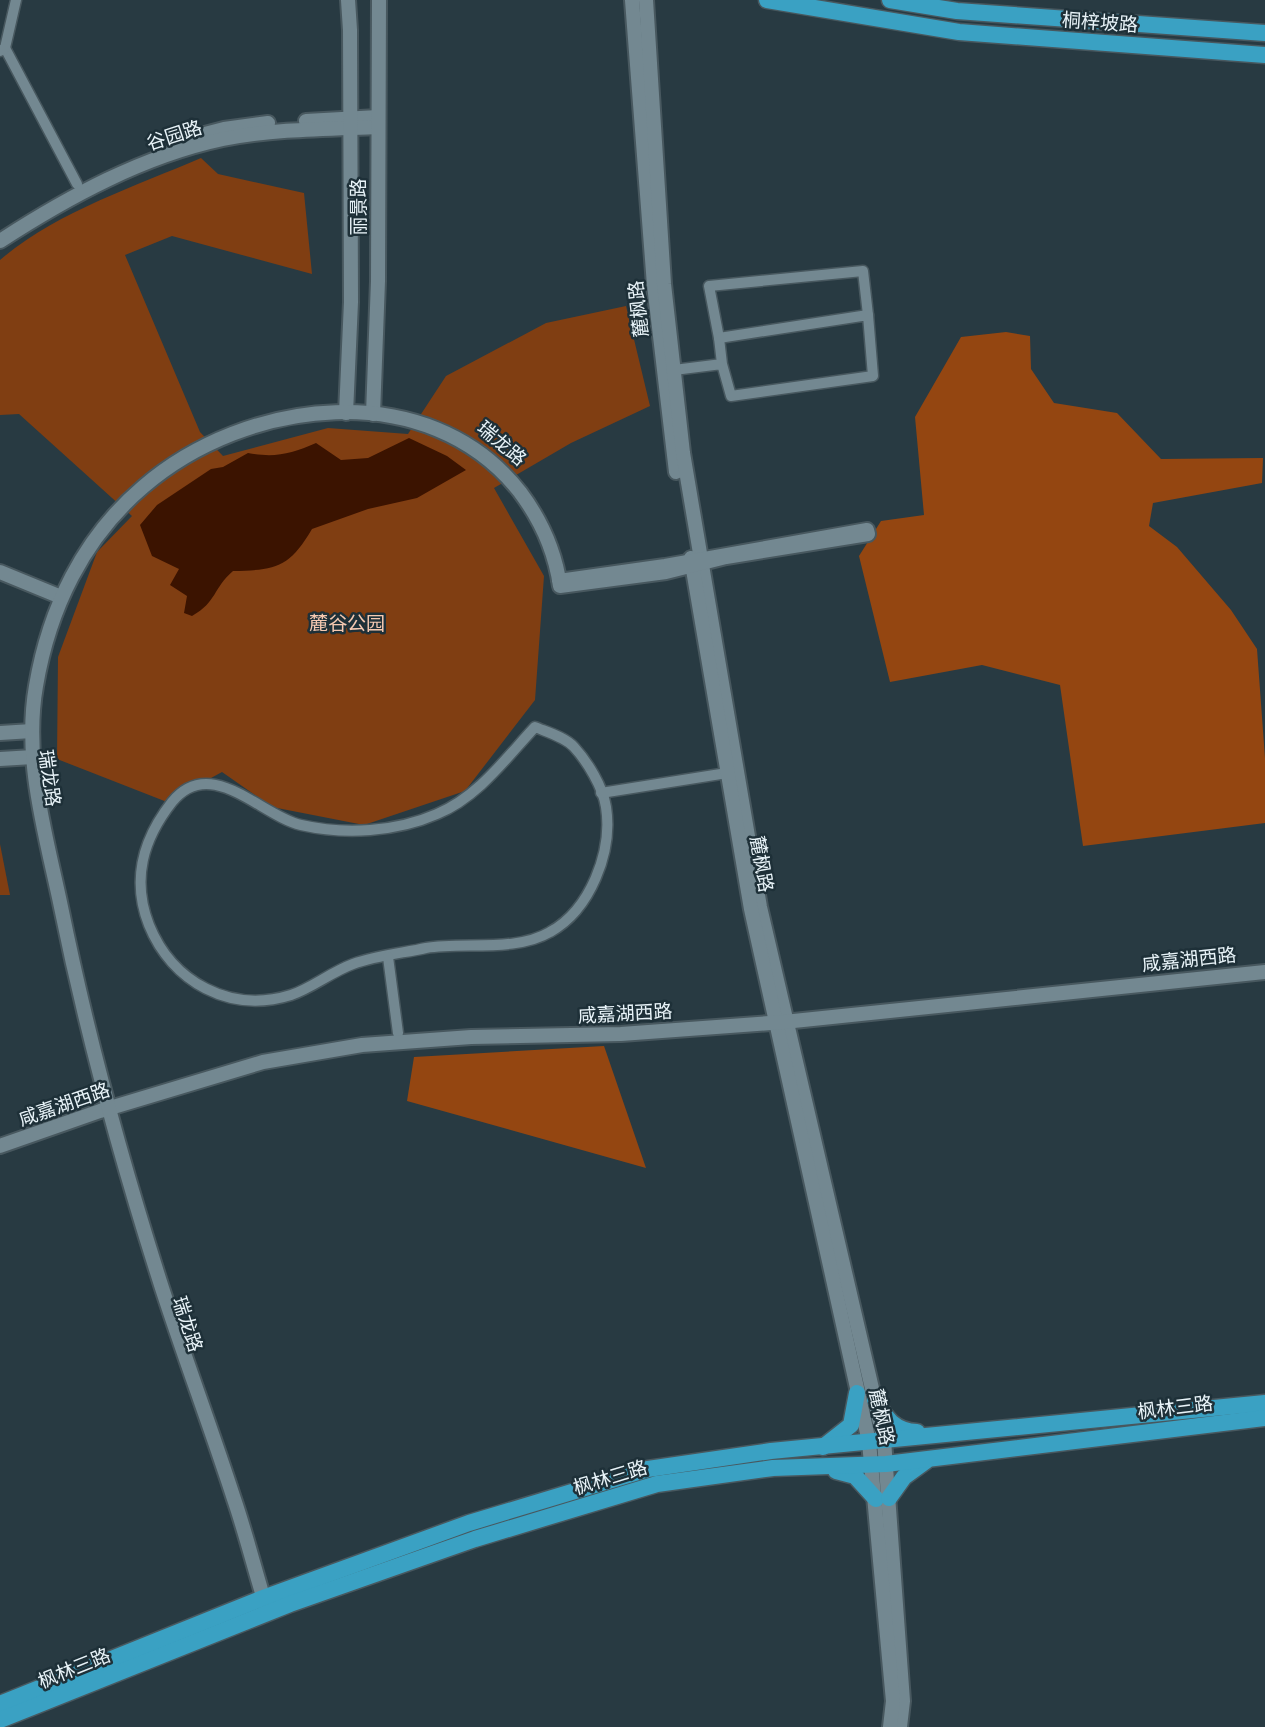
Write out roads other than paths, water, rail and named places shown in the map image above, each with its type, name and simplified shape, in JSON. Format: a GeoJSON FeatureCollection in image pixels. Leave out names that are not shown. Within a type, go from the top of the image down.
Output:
{"type":"FeatureCollection","features":[{"type":"Feature","properties":{"kind":"main road","name":"丽景路"},"geometry":{"type":"LineString","coordinates":[[346,410],[351,302],[348,0]]}},
{"type":"Feature","properties":{"kind":"main road","name":"丽景路"},"geometry":{"type":"LineString","coordinates":[[373,411],[378,281],[379,0]]}},
{"type":"Feature","properties":{"kind":"main road","name":"麓枫路"},"geometry":{"type":"LineString","coordinates":[[632,0],[654,285],[673,454],[697,562],[727,773],[857,1393],[876,1441],[903,1701],[900,1727]]}},
{"type":"Feature","properties":{"kind":"main road"},"geometry":{"type":"LineString","coordinates":[[646,0],[664,284],[697,562],[779,1017],[874,1400],[876,1441]]}},
{"type":"Feature","properties":{"kind":"main road","name":"桐梓坡路"},"geometry":{"type":"LineString","coordinates":[[766,0],[958,33],[1265,55]]}},
{"type":"Feature","properties":{"kind":"main road","name":"桐梓坡路"},"geometry":{"type":"LineString","coordinates":[[890,0],[1265,33]]}},
{"type":"Feature","properties":{"kind":"main road","name":"谷园路"},"geometry":{"type":"LineString","coordinates":[[0,230],[77,184],[169,145],[224,128],[378,122]]}},
{"type":"Feature","properties":{"kind":"main road","name":"谷园路"},"geometry":{"type":"LineString","coordinates":[[0,241],[71,197],[184,149],[255,134],[350,123]]}},
{"type":"Feature","properties":{"kind":"main road","name":"瑞龙路"},"geometry":{"type":"LineString","coordinates":[[263,1606],[235,1503],[160,1283],[74,999],[31,794],[28,732],[34,658],[58,598],[80,550],[107,515],[141,482],[188,448],[216,433],[270,415],[346,410],[373,411],[442,425],[466,436],[491,455],[517,481],[537,509],[555,546],[562,583],[697,562]]}},
{"type":"Feature","properties":{"kind":"main road"},"geometry":{"type":"LineString","coordinates":[[867,530],[868,534],[697,562],[867,530]]}},
{"type":"Feature","properties":{"kind":"main road"},"geometry":{"type":"LineString","coordinates":[[0,572],[58,598]]}},
{"type":"Feature","properties":{"kind":"main road"},"geometry":{"type":"LineString","coordinates":[[0,578],[58,598]]}},
{"type":"Feature","properties":{"kind":"main road"},"geometry":{"type":"LineString","coordinates":[[0,733],[28,732]]}},
{"type":"Feature","properties":{"kind":"main road"},"geometry":{"type":"LineString","coordinates":[[0,759],[29,757]]}},
{"type":"Feature","properties":{"kind":"main road","name":"咸嘉湖西路"},"geometry":{"type":"LineString","coordinates":[[0,1146],[105,1105],[263,1062],[362,1045],[471,1037],[621,1034],[1265,962]]}},
{"type":"Feature","properties":{"kind":"main road","name":"咸嘉湖西路"},"geometry":{"type":"LineString","coordinates":[[0,1137],[261,1053],[360,1036],[779,1017],[1265,972]]}},
{"type":"Feature","properties":{"kind":"main road"},"geometry":{"type":"LineString","coordinates":[[823,1447],[851,1425],[857,1393]]}},
{"type":"Feature","properties":{"kind":"main road"},"geometry":{"type":"LineString","coordinates":[[1265,1394],[1243,1413],[1265,1428]]}},
{"type":"Feature","properties":{"kind":"main road"},"geometry":{"type":"LineString","coordinates":[[874,1400],[888,1421],[902,1432],[954,1433]]}},
{"type":"Feature","properties":{"kind":"main road","name":"枫林三路"},"geometry":{"type":"LineString","coordinates":[[0,1704],[263,1606],[656,1484],[773,1468],[879,1464],[932,1458],[1243,1413],[1265,1403]]}},
{"type":"Feature","properties":{"kind":"main road","name":"枫林三路"},"geometry":{"type":"LineString","coordinates":[[0,1720],[263,1606],[469,1523],[648,1469],[771,1451],[954,1433],[1243,1413],[1265,1418]]}},
{"type":"Feature","properties":{"kind":"main road"},"geometry":{"type":"LineString","coordinates":[[817,1466],[855,1476],[882,1498],[904,1477],[932,1458]]}},
{"type":"Feature","properties":{"kind":"main road","name":"麓枫路"},"geometry":{"type":"LineString","coordinates":[[882,1498],[893,1701],[890,1727]]}},
{"type":"Feature","properties":{"kind":"street"},"geometry":{"type":"LineString","coordinates":[[16,0],[2,50],[77,184]]}},
{"type":"Feature","properties":{"kind":"street"},"geometry":{"type":"LineString","coordinates":[[863,271],[868,316],[873,376],[731,396],[722,363],[709,286],[863,271]]}},
{"type":"Feature","properties":{"kind":"street"},"geometry":{"type":"LineString","coordinates":[[719,338],[868,316]]}},
{"type":"Feature","properties":{"kind":"street"},"geometry":{"type":"LineString","coordinates":[[674,370],[722,363]]}},
{"type":"Feature","properties":{"kind":"street"},"geometry":{"type":"LineString","coordinates":[[535,727],[571,744],[601,793],[606,807],[605,839],[599,872],[585,899],[567,921],[547,934],[516,942],[428,948],[358,962],[331,972],[293,995],[248,1002],[223,997],[197,985],[174,965],[156,942],[147,919],[140,871],[147,839],[175,799],[193,787],[214,785],[235,789],[285,821],[303,825],[371,829],[415,822],[453,807],[471,793],[535,727]]}},
{"type":"Feature","properties":{"kind":"street"},"geometry":{"type":"LineString","coordinates":[[601,793],[727,773]]}},
{"type":"Feature","properties":{"kind":"street"},"geometry":{"type":"LineString","coordinates":[[388,957],[398,1033]]}},
{"type":"Feature","properties":{"kind":"park label","name":"麓谷公园"},"geometry":{"type":"Point","coordinates":[347,623]}}]}
